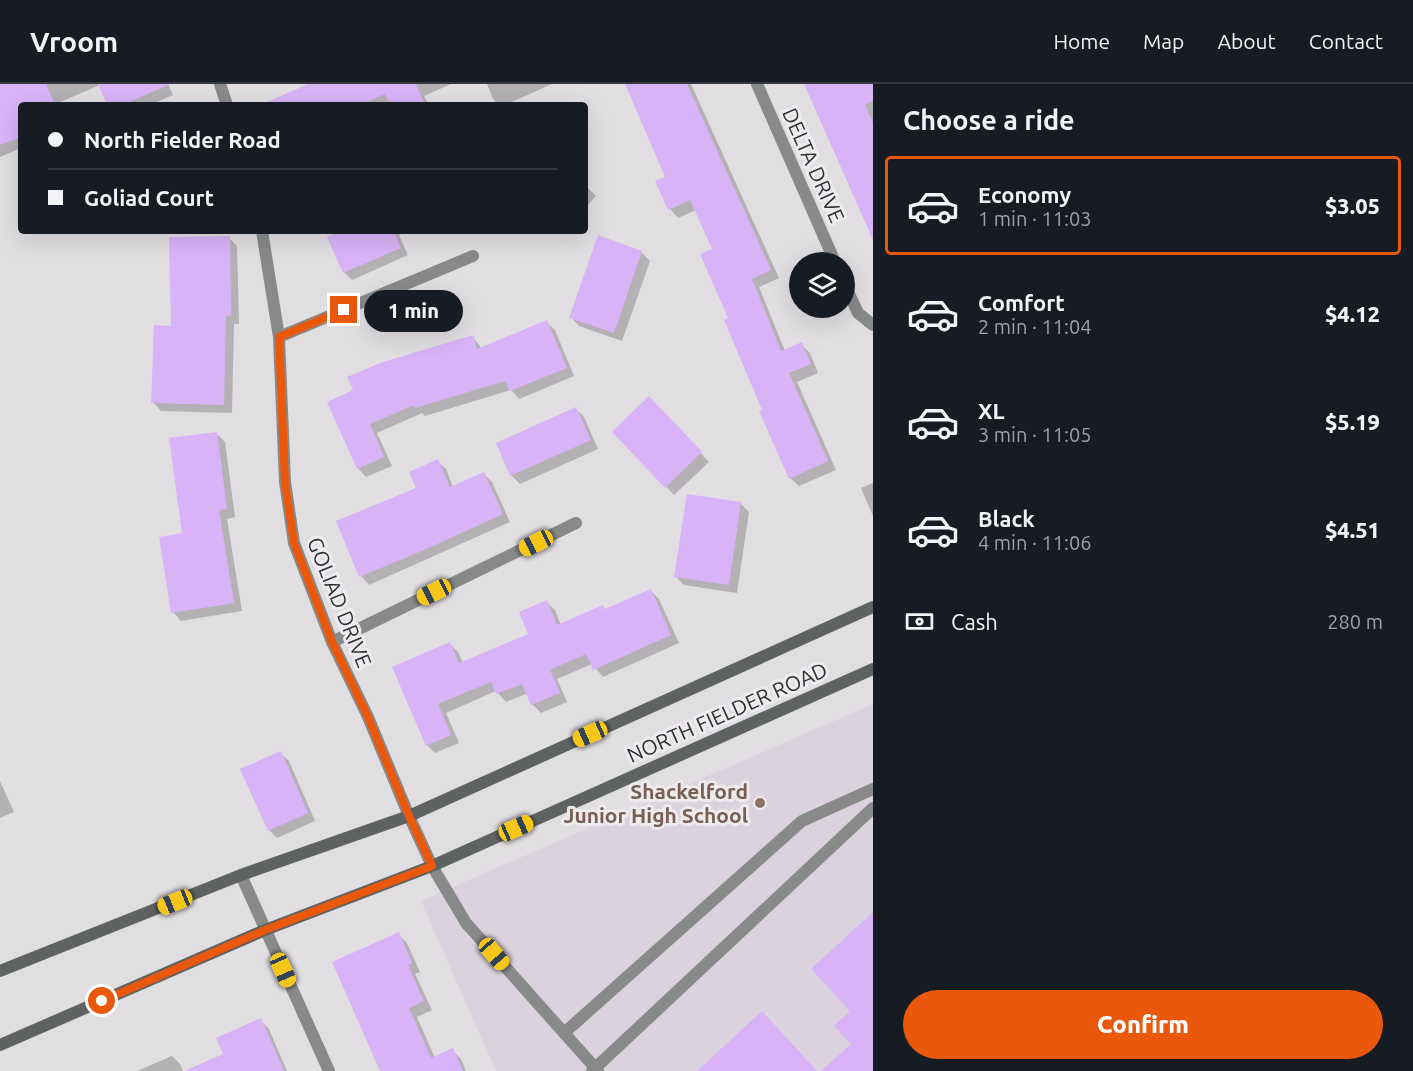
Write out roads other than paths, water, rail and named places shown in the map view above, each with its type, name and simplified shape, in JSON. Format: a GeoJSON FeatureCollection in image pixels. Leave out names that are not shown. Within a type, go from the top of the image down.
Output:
{"type":"FeatureCollection","features":[{"type":"Feature","properties":{"kind":"main road","name":"NORTH FIELDER ROAD"},"geometry":{"type":"LineString","coordinates":[[0,971],[240,875],[409,816],[873,607]]}},
{"type":"Feature","properties":{"kind":"main road","name":"NORTH FIELDER ROAD"},"geometry":{"type":"LineString","coordinates":[[0,1045],[265,930],[432,866],[873,669]]}},
{"type":"Feature","properties":{"kind":"street"},"geometry":{"type":"LineString","coordinates":[[220,84],[226,102]]}},
{"type":"Feature","properties":{"kind":"street","name":"DELTA DRIVE"},"geometry":{"type":"LineString","coordinates":[[757,84],[831,252]]}},
{"type":"Feature","properties":{"kind":"street","name":"GOLIAD DRIVE"},"geometry":{"type":"LineString","coordinates":[[262,234],[279,337],[285,482],[294,543],[332,642],[368,717],[432,866],[466,922],[595,1070]]}},
{"type":"Feature","properties":{"kind":"street"},"geometry":{"type":"LineString","coordinates":[[279,337],[473,256]]}},
{"type":"Feature","properties":{"kind":"street"},"geometry":{"type":"LineString","coordinates":[[855,307],[858,313],[873,325]]}},
{"type":"Feature","properties":{"kind":"street"},"geometry":{"type":"LineString","coordinates":[[332,642],[576,523]]}},
{"type":"Feature","properties":{"kind":"street"},"geometry":{"type":"LineString","coordinates":[[564,1033],[802,821],[873,789]]}},
{"type":"Feature","properties":{"kind":"street"},"geometry":{"type":"LineString","coordinates":[[595,1070],[873,808]]}},
{"type":"Feature","properties":{"kind":"street"},"geometry":{"type":"LineString","coordinates":[[240,875],[329,1071]]}},
{"type":"Feature","properties":{"kind":"place","name":"Shackelford Junior High School"},"geometry":{"type":"Point","coordinates":[760,803]}}]}
